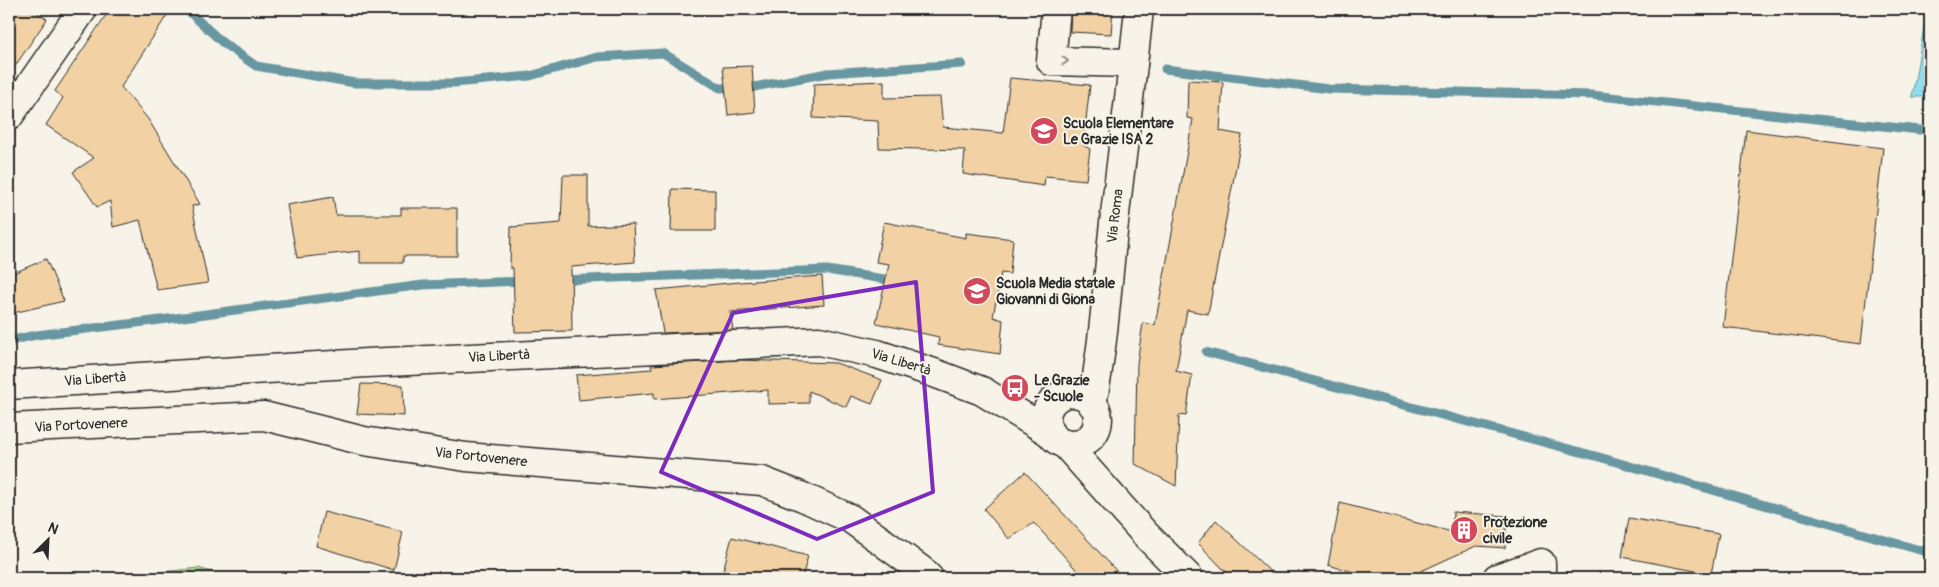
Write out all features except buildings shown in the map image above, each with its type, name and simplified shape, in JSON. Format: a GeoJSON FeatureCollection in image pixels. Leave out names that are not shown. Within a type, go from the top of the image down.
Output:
{"type":"FeatureCollection","features":[{"type":"Feature","properties":{"kind":"street"},"geometry":{"type":"LineString","coordinates":[[9,116],[83,9]]}},
{"type":"Feature","properties":{"kind":"street"},"geometry":{"type":"LineString","coordinates":[[1056,9],[1051,60],[1134,63]]}},
{"type":"Feature","properties":{"kind":"street","name":"Via Roma"},"geometry":{"type":"LineString","coordinates":[[1072,399],[1099,370],[1139,9]]}},
{"type":"Feature","properties":{"kind":"street","name":"Via Libertà"},"geometry":{"type":"LineString","coordinates":[[9,385],[367,363],[819,341],[877,354],[982,391],[1057,438],[1189,578]]}},
{"type":"Feature","properties":{"kind":"street","name":"Via Libertà"},"geometry":{"type":"LineString","coordinates":[[982,391],[1072,399]]}},
{"type":"Feature","properties":{"kind":"street"},"geometry":{"type":"LineString","coordinates":[[1072,399],[1097,420],[1092,436],[1080,444],[1057,438],[1046,424],[1046,415],[1072,399]]}},
{"type":"Feature","properties":{"kind":"street","name":"Via Portovenere"},"geometry":{"type":"LineString","coordinates":[[9,428],[264,416],[364,441],[466,457],[762,481],[851,519],[921,570],[929,578]]}},
{"type":"Feature","properties":{"kind":"street","name":"Via Libertà"},"geometry":{"type":"LineString","coordinates":[[1092,436],[1117,503]]}},
{"type":"Feature","properties":{"kind":"street"},"geometry":{"type":"LineString","coordinates":[[1497,578],[1541,563],[1541,578]]}},
{"type":"Feature","properties":{"kind":"highlighted area"},"geometry":{"type":"Polygon","coordinates":[[[916,282],[933,492],[817,539],[661,472],[733,313],[916,282]]]}},
{"type":"Feature","properties":{"kind":"green space"},"geometry":{"type":"Polygon","coordinates":[[[198,568],[232,578],[110,578],[198,568]]]}},
{"type":"Feature","properties":{"kind":"water"},"geometry":{"type":"Polygon","coordinates":[[[1927,9],[1930,9],[1930,97],[1912,97],[1927,9]]]}},
{"type":"Feature","properties":{"kind":"waterway"},"geometry":{"type":"LineString","coordinates":[[186,9],[223,43],[256,66],[355,83],[454,83],[530,76],[597,57],[663,53],[720,88],[754,87],[828,73],[962,64]]}},
{"type":"Feature","properties":{"kind":"waterway"},"geometry":{"type":"LineString","coordinates":[[1165,69],[1329,89],[1591,95],[1920,130]]}},
{"type":"Feature","properties":{"kind":"waterway"},"geometry":{"type":"LineString","coordinates":[[560,280],[827,270],[896,281]]}},
{"type":"Feature","properties":{"kind":"waterway"},"geometry":{"type":"LineString","coordinates":[[9,341],[36,335],[423,285],[525,281]]}},
{"type":"Feature","properties":{"kind":"waterway"},"geometry":{"type":"LineString","coordinates":[[1206,352],[1599,457],[1930,553]]}},
{"type":"Feature","properties":{"kind":"place","name":"Scuola Elementare Le Grazie ISA 2"},"geometry":{"type":"Point","coordinates":[1044,131]}},
{"type":"Feature","properties":{"kind":"place","name":"Scuola Media statale Giovanni di Giona"},"geometry":{"type":"Point","coordinates":[977,291]}},
{"type":"Feature","properties":{"kind":"place","name":"Le Grazie - Scuole"},"geometry":{"type":"Point","coordinates":[1015,388]}},
{"type":"Feature","properties":{"kind":"place","name":"Protezione civile"},"geometry":{"type":"Point","coordinates":[1464,530]}}]}
